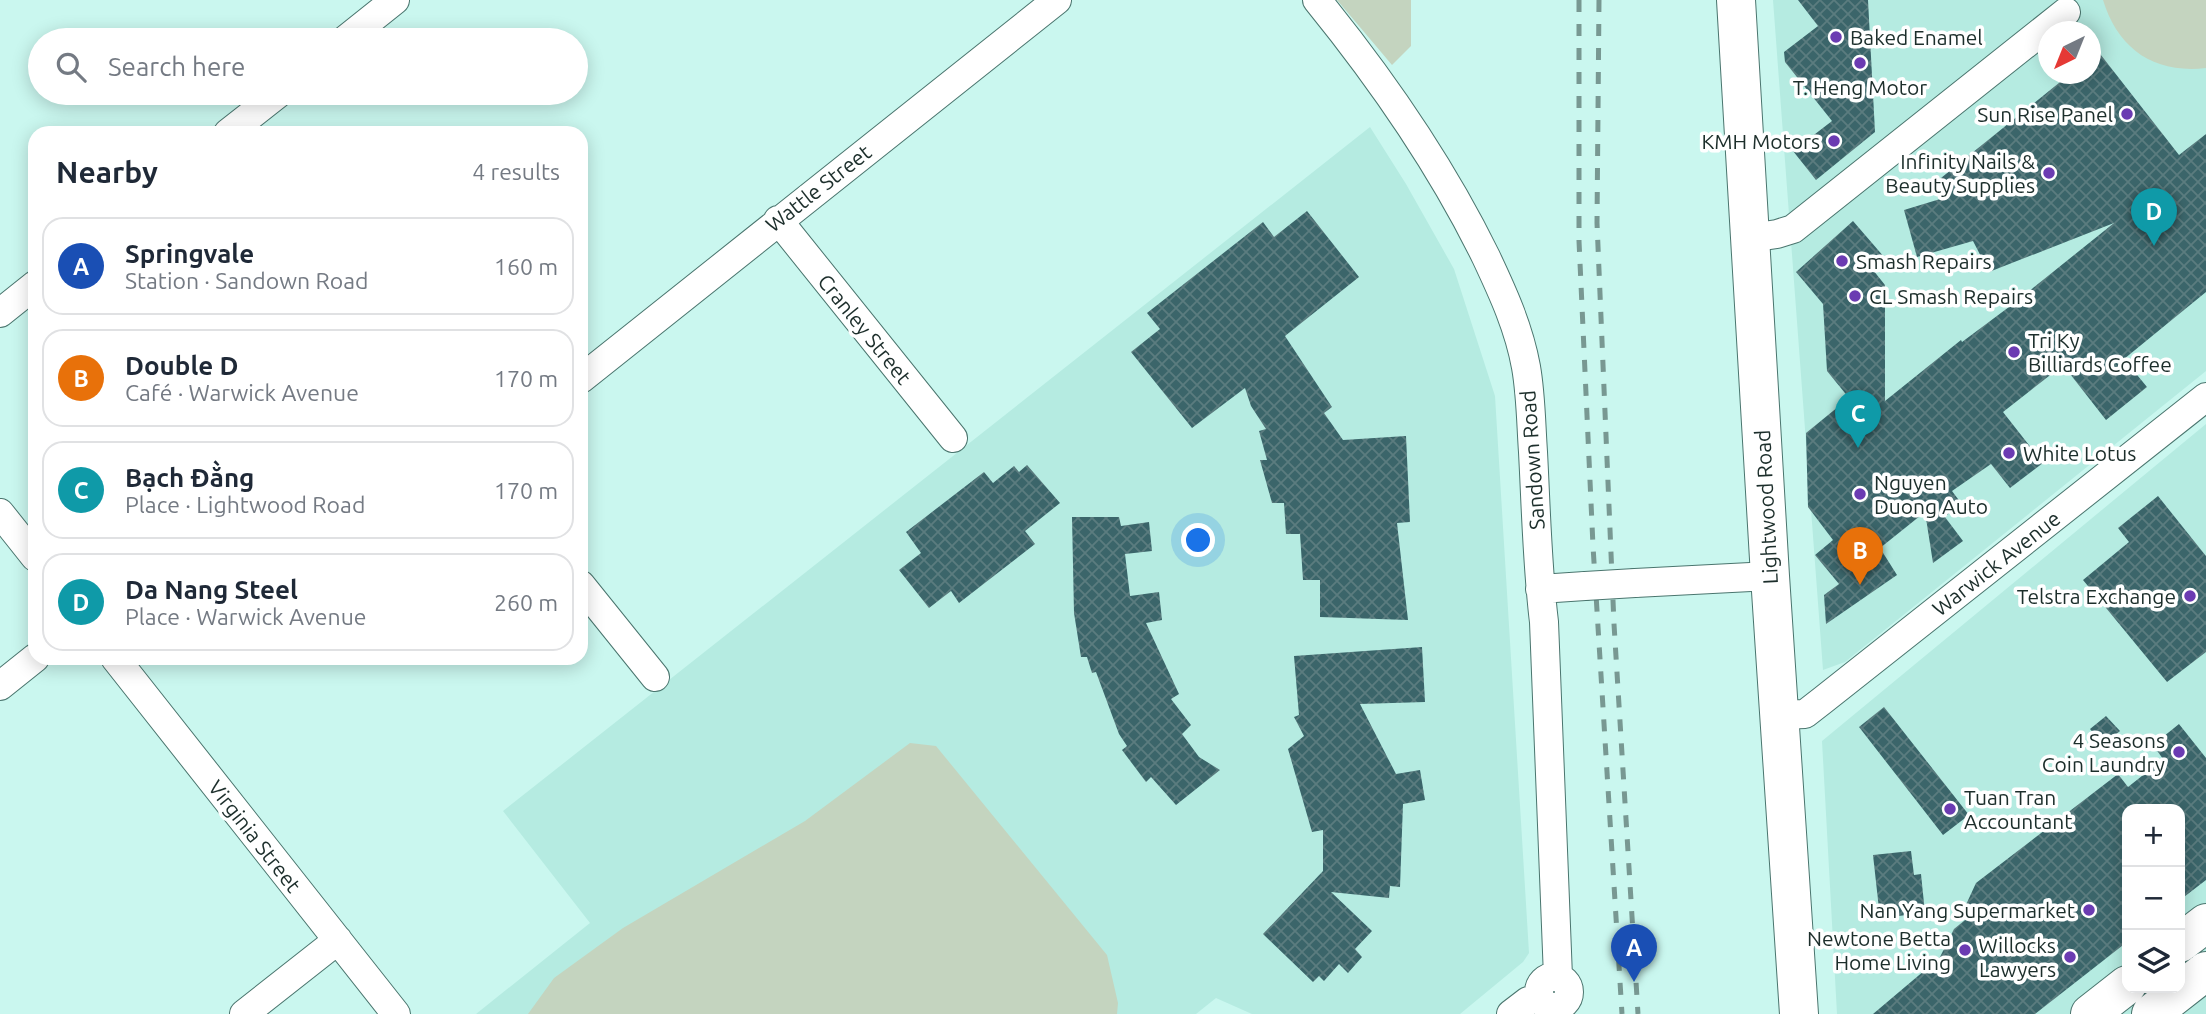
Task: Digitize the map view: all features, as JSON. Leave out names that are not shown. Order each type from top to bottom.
[{"type":"main road","name":"Lightwood Road","points":[[1735,0],[1799,1014]]},
{"type":"main road","points":[[2185,939],[2206,923]]},
{"type":"main road","points":[[2151,1014],[2206,971]]},
{"type":"main road","points":[[2090,1014],[2122,989]]},
{"type":"street","points":[[360,28],[395,0]]},
{"type":"street","name":"Wattle Street","points":[[588,373],[1057,0]]},
{"type":"street","name":"Sandown Road","points":[[1317,0],[1411,125],[1471,226],[1506,298],[1519,337],[1526,367],[1544,622],[1551,999]]},
{"type":"street","points":[[1750,238],[1793,229],[2066,12]]},
{"type":"street","points":[[237,126],[264,105]]},
{"type":"street","name":"Cranley Street","points":[[778,220],[953,438]]},
{"type":"street","points":[[0,313],[28,291]]},
{"type":"street","name":"Warwick Avenue","points":[[1780,715],[1805,714],[1823,701],[2206,397]]},
{"type":"street","points":[[0,513],[28,548]]},
{"type":"street","points":[[1540,589],[1770,576]]},
{"type":"street","points":[[588,594],[655,677]]},
{"type":"street","points":[[0,686],[28,664]]},
{"type":"street","name":"Virginia Street","points":[[121,665],[396,1014]]},
{"type":"street","points":[[244,1014],[338,940]]},
{"type":"street","points":[[1511,1014],[1528,1001],[1551,999]]},
{"type":"shaded area","points":[[1337,0],[1411,0],[1411,46],[1392,65]]},
{"type":"shaded area","points":[[1773,0],[2206,0],[2206,371],[1845,662],[1823,670]]},
{"type":"shaded area","points":[[2103,0],[2206,0],[2206,68],[2170,67],[2141,55],[2128,45],[2118,32]]},
{"type":"shaded area","points":[[1370,127],[1454,269],[1495,396],[1529,953],[1523,962],[1460,1014],[1252,1014],[1216,998],[1196,1014],[476,1014],[590,923],[503,811]]},
{"type":"shaded area","points":[[2206,424],[2206,1014],[1837,1014],[1822,741]]},
{"type":"shaded area","points":[[910,743],[936,746],[1107,955],[1118,1003],[1117,1014],[528,1014],[554,978],[623,928],[805,821]]},
{"type":"building","points":[[1798,0],[1868,0],[1875,132],[1816,180],[1793,151],[1832,121],[1785,62],[1784,52],[1818,26]]},
{"type":"building","points":[[2101,55],[2179,155],[2206,134],[2206,292],[2124,359],[2147,387],[2106,420],[2063,365],[2003,412],[2043,463],[2010,488],[1991,464],[1952,491],[1961,503],[1945,517],[1963,541],[1933,563],[1925,512],[1880,548],[1897,575],[1826,624],[1824,595],[1839,584],[1815,555],[1833,540],[1808,507],[1806,433],[1849,398],[1827,371],[1823,304],[1796,272],[1853,221],[1891,265],[1873,270],[1885,285],[1885,401],[2114,223],[1989,272],[1973,241],[1917,257],[1904,210],[1950,196],[1941,178],[2058,84],[2101,84]]},
{"type":"building","points":[[1307,211],[1359,277],[1285,336],[1332,407],[1324,413],[1343,440],[1406,436],[1410,522],[1397,523],[1408,620],[1320,617],[1320,580],[1303,580],[1300,534],[1286,534],[1284,503],[1272,503],[1260,460],[1267,460],[1259,431],[1266,429],[1251,406],[1245,388],[1192,428],[1131,352],[1160,329],[1147,313],[1263,222],[1274,237]]},
{"type":"building","points":[[1027,465],[1060,503],[1025,531],[1035,544],[959,603],[951,591],[929,608],[899,570],[921,553],[906,532],[984,472],[993,483],[1014,466],[1019,472]]},
{"type":"building","points":[[2158,496],[2206,556],[2206,652],[2167,682],[2083,580],[2129,542],[2118,528]]},
{"type":"building","points":[[1072,517],[1119,517],[1121,526],[1149,522],[1152,551],[1125,554],[1130,596],[1159,592],[1162,620],[1146,623],[1179,694],[1171,699],[1191,725],[1182,734],[1199,757],[1220,770],[1176,805],[1151,777],[1146,782],[1122,750],[1127,746],[1119,734],[1096,672],[1092,673],[1087,657],[1081,657],[1074,613]]},
{"type":"building","points":[[1422,647],[1425,702],[1360,704],[1396,774],[1420,770],[1425,800],[1403,804],[1400,887],[1390,886],[1389,898],[1331,892],[1372,931],[1355,949],[1362,957],[1348,973],[1339,964],[1324,981],[1319,976],[1313,982],[1263,934],[1323,871],[1323,830],[1312,832],[1288,749],[1304,736],[1294,717],[1299,715],[1294,656]]},
{"type":"building","points":[[1884,707],[1969,815],[1943,835],[1859,727]]},
{"type":"building","points":[[2106,716],[2120,731],[2104,745],[2090,729]]},
{"type":"building","points":[[2179,724],[2206,758],[2206,880],[2185,896],[2185,804],[2122,804],[2122,946],[2035,1014],[1873,1014],[1931,965],[1932,973],[1954,929],[1981,907],[1964,909],[1976,883],[2118,774],[2128,787],[2163,759],[2153,745]]},
{"type":"building","points":[[1911,851],[1914,875],[1921,874],[1925,913],[1880,918],[1873,855]]},
{"type":"railway","points":[[1579,0],[1579,241],[1593,546],[1622,1014]]},
{"type":"railway","points":[[1599,0],[1597,223],[1614,624],[1638,1014]]},
{"type":"place","name":"Baked Enamel","points":[[1836,37]]},
{"type":"place","name":"T. Heng Motor","points":[[1860,63]]},
{"type":"place","name":"Sun Rise Panel","points":[[2127,114]]},
{"type":"place","name":"KMH Motors","points":[[1834,141]]},
{"type":"place","name":"Infinity Nails & Beauty Supplies","points":[[2049,173]]},
{"type":"place","name":"Da Nang Steel","points":[[2154,246]]},
{"type":"place","name":"Smash Repairs","points":[[1842,261]]},
{"type":"place","name":"CL Smash Repairs","points":[[1855,296]]},
{"type":"place","name":"Tri Ky Billiards Coffee","points":[[2014,352]]},
{"type":"place","name":"Bạch Đằng","points":[[1858,448]]},
{"type":"place","name":"White Lotus","points":[[2009,453]]},
{"type":"place","name":"Nguyen Duong Auto","points":[[1860,494]]},
{"type":"place","name":"Double D","points":[[1860,585]]},
{"type":"place","name":"Telstra Exchange","points":[[2190,596]]},
{"type":"place","name":"4 Seasons Coin Laundry","points":[[2179,752]]},
{"type":"place","name":"Tuan Tran Accountant","points":[[1950,809]]},
{"type":"place","name":"Nan Yang Supermarket","points":[[2089,910]]},
{"type":"place","name":"Newtone Betta Home Living","points":[[1965,950]]},
{"type":"place","name":"Willocks Lawyers","points":[[2070,957]]},
{"type":"place","name":"Springvale","points":[[1634,982]]}]
